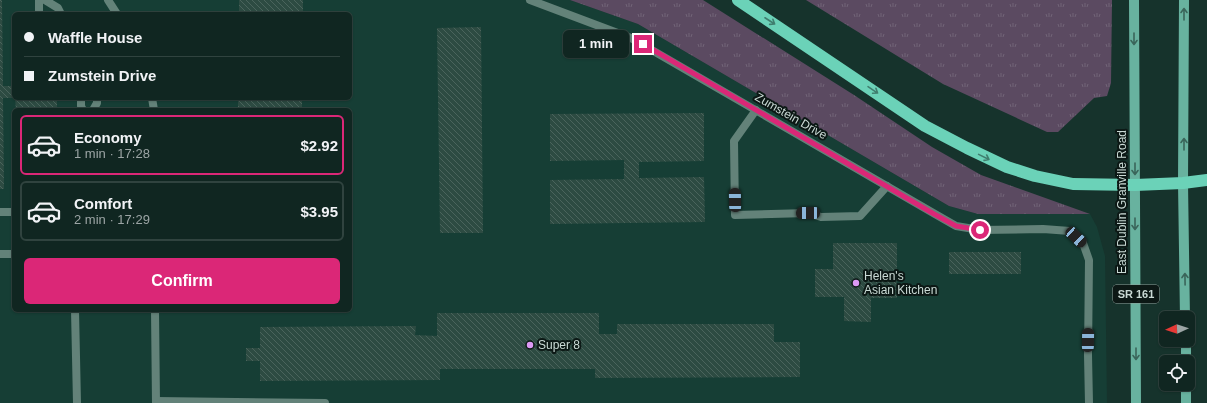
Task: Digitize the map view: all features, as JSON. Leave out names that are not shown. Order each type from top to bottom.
[{"type":"highway","points":[[738,0],[925,126],[1007,167],[1035,176],[1073,184],[1135,185],[1184,183],[1207,180]]},
{"type":"main road","name":"East Dublin Granville Road","points":[[1134,0],[1136,403]]},
{"type":"main road","points":[[1184,0],[1185,311]]},
{"type":"main road","points":[[1186,391],[1186,403]]},
{"type":"street","points":[[39,0],[39,12]]},
{"type":"street","points":[[45,0],[58,8],[60,12]]},
{"type":"street","points":[[108,0],[116,12]]},
{"type":"street","name":"Zumstein Drive","points":[[530,0],[631,38],[956,226],[980,230],[1043,229],[1070,231],[1083,243],[1089,260],[1089,403]]},
{"type":"street","points":[[756,110],[734,141],[735,215],[808,213],[821,217],[860,216],[887,186]]},
{"type":"street","points":[[0,212],[12,212]]},
{"type":"street","points":[[0,254],[12,254]]},
{"type":"street","points":[[75,312],[77,403]]},
{"type":"street","points":[[155,312],[156,402],[325,403]]},
{"type":"shaded area","points":[[0,0],[570,0],[638,24],[949,206],[978,214],[1090,214],[1097,227],[1105,256],[1107,403],[0,403]]},
{"type":"green space","points":[[570,0],[703,0],[854,95],[932,147],[981,175],[1090,214],[978,214],[949,206],[638,24]]},
{"type":"green space","points":[[806,0],[1112,0],[1111,83],[1107,96],[1094,98],[1058,132],[1047,132],[943,84]]},
{"type":"building","points":[[0,0],[2,0],[3,86],[12,86],[12,98],[3,98],[4,189],[0,189]]},
{"type":"building","points":[[239,0],[303,0],[303,12],[239,12]]},
{"type":"building","points":[[481,27],[483,233],[440,233],[437,28]]},
{"type":"building","points":[[15,100],[57,100],[57,108],[16,108]]},
{"type":"building","points":[[238,100],[302,100],[302,108],[238,108]]},
{"type":"building","points":[[704,113],[704,161],[639,162],[639,178],[704,177],[705,222],[550,224],[550,180],[624,179],[624,160],[550,161],[550,114]]},
{"type":"building","name":"Helen's Asian Kitchen","points":[[833,243],[897,243],[897,298],[871,298],[871,322],[844,321],[844,297],[815,297],[815,269],[833,269]]},
{"type":"building","points":[[949,252],[1021,252],[1021,274],[949,274]]},
{"type":"building","name":"Super 8","points":[[437,313],[599,313],[599,334],[617,334],[617,324],[774,324],[774,342],[800,342],[800,377],[595,378],[595,369],[440,369],[440,380],[260,381],[260,361],[246,361],[246,348],[260,348],[260,327],[416,326],[415,335],[437,336]]},
{"type":"place","name":"Helen's Asian Kitchen","points":[[856,283]]},
{"type":"place","name":"Super 8","points":[[530,345]]},
{"type":"route","points":[[643,44],[934,214],[956,226],[980,230]]}]
